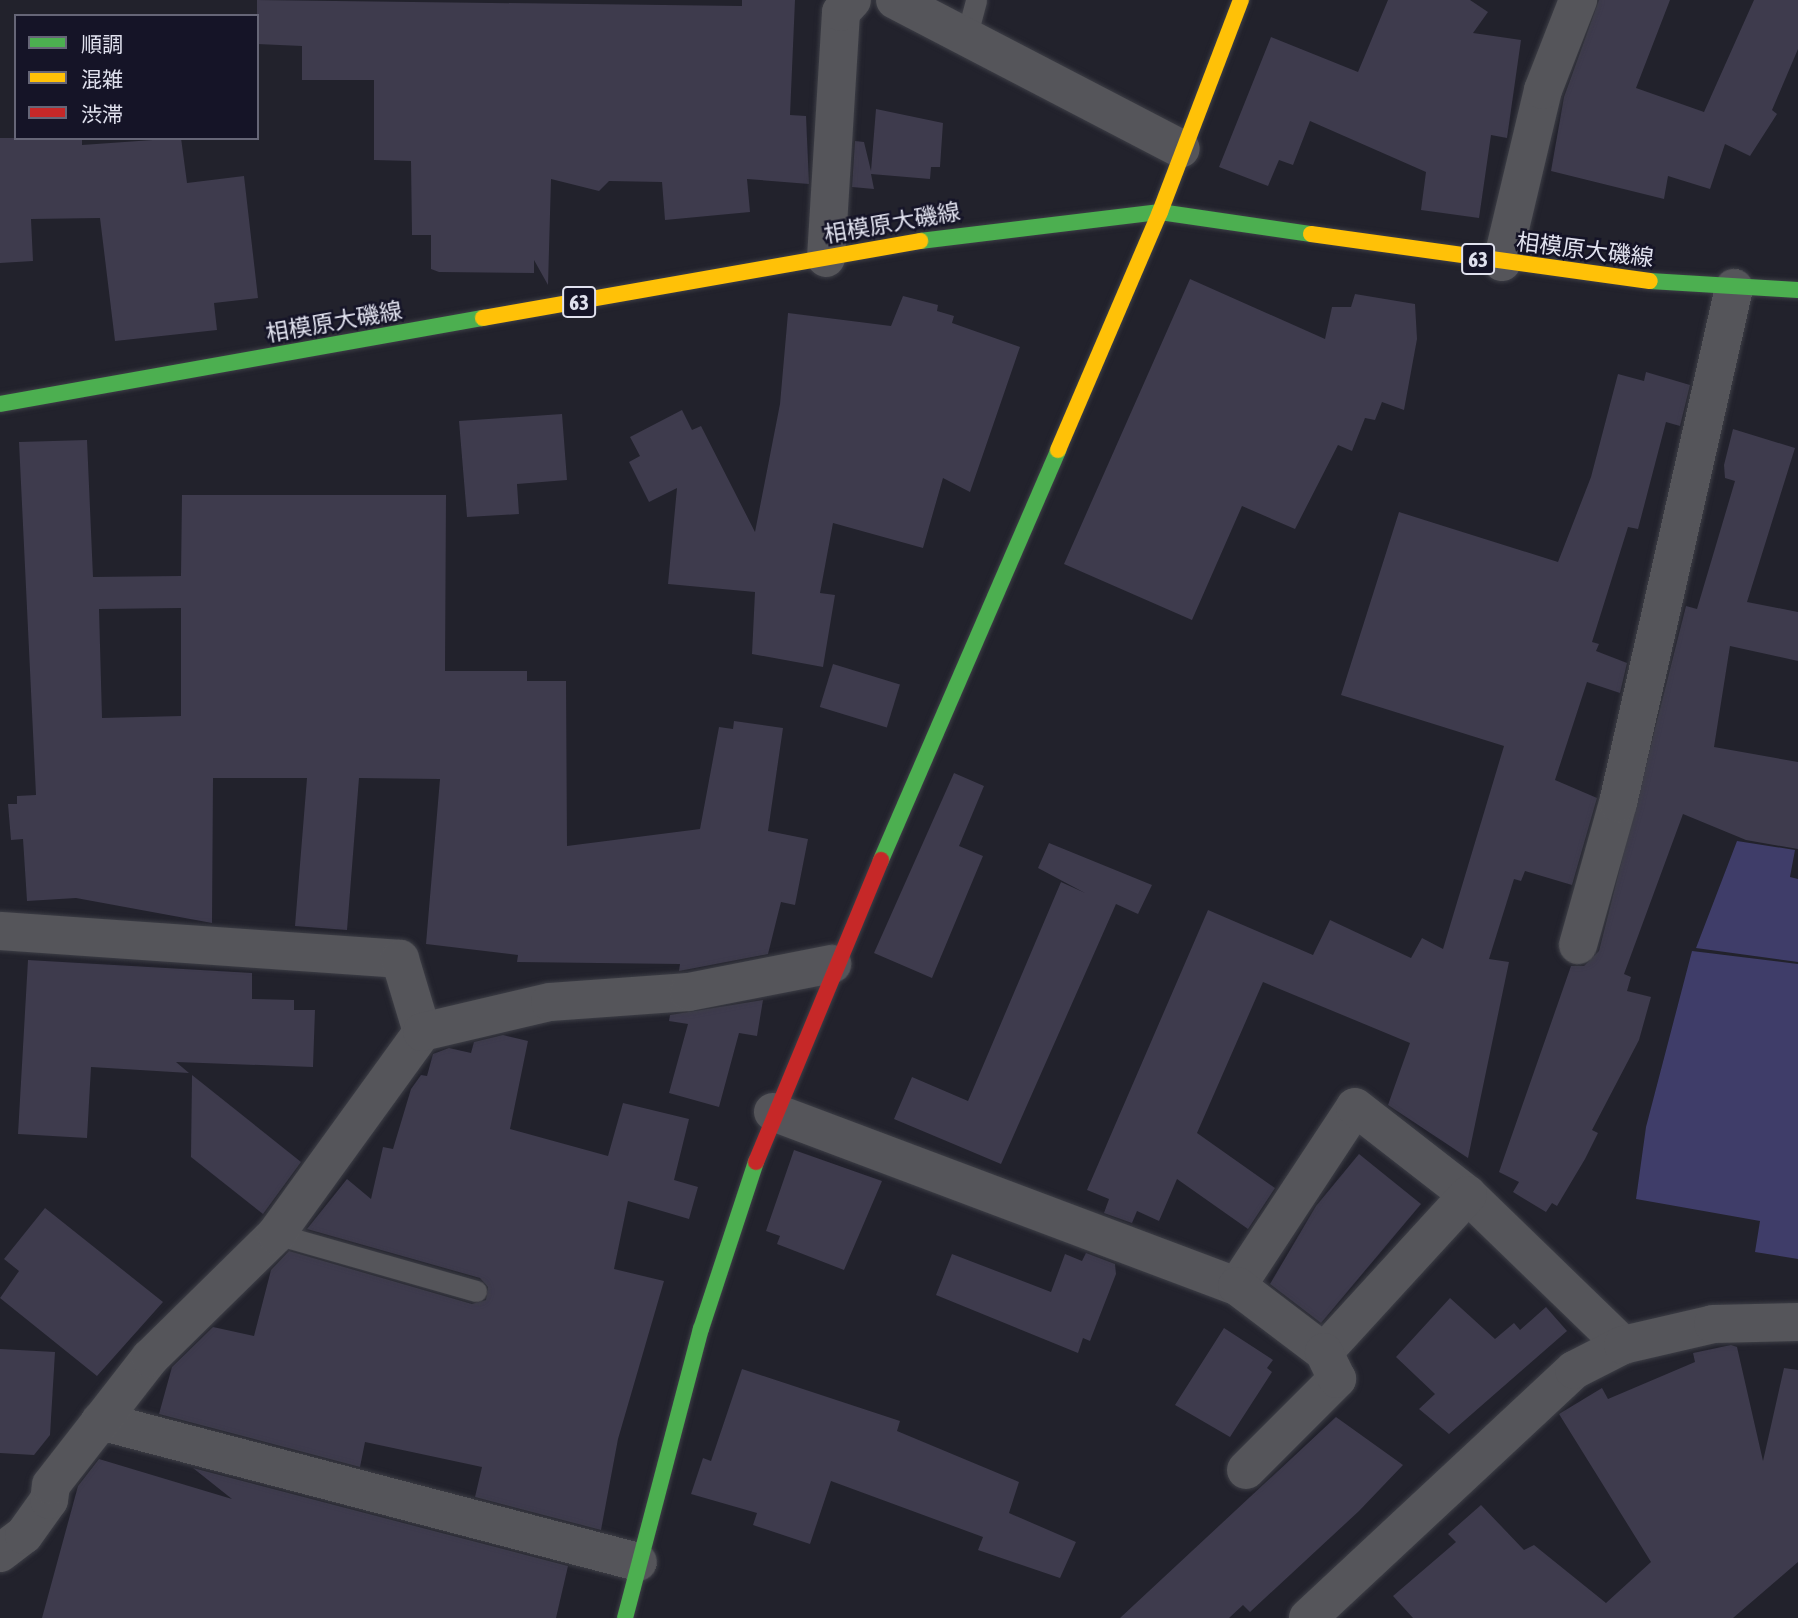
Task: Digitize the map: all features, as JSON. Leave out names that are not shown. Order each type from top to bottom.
[{"type":"main road","points":[[625,1618],[701,1329],[773,1112],[832,964],[1160,212],[1181,149],[1241,0]]},
{"type":"main road","name":"相模原大磯線","points":[[0,404],[1041,222],[1160,212],[1502,262],[1734,288],[1798,290]]},
{"type":"street","points":[[826,258],[841,12],[852,0]]},
{"type":"street","points":[[895,0],[1181,149]]},
{"type":"street","points":[[1502,262],[1543,90],[1578,0]]},
{"type":"street","points":[[1577,945],[1618,803],[1734,288]]},
{"type":"street","points":[[0,931],[400,959],[422,1032]]},
{"type":"street","points":[[0,1553],[24,1535],[49,1500],[51,1485],[150,1358],[276,1234],[422,1032],[550,1002],[689,992],[832,964]]},
{"type":"street","points":[[1237,1286],[1354,1107],[1468,1195],[1623,1345]]},
{"type":"street","points":[[773,1112],[1237,1286],[1324,1352],[1337,1379],[1246,1470]]},
{"type":"street","points":[[1324,1352],[1468,1195]]},
{"type":"street","points":[[1308,1618],[1564,1379],[1623,1345],[1713,1324],[1798,1322]]},
{"type":"street","points":[[100,1421],[638,1562]]},
{"type":"lane","points":[[966,38],[976,0]]},
{"type":"lane","points":[[276,1234],[476,1291]]},
{"type":"shaded area","points":[[1737,841],[1795,850],[1790,877],[1798,879],[1798,962],[1696,948]]},
{"type":"shaded area","points":[[1692,951],[1798,964],[1798,1259],[1755,1252],[1760,1221],[1636,1199],[1646,1127]]},
{"type":"building","points":[[257,0],[742,6],[742,0],[795,0],[790,115],[806,116],[809,184],[747,179],[750,212],[665,220],[662,182],[609,181],[599,191],[551,179],[548,285],[534,260],[534,273],[439,272],[431,269],[431,235],[412,235],[411,161],[374,160],[374,80],[302,80],[302,46],[259,44]]},
{"type":"building","points":[[1388,0],[1470,0],[1488,12],[1473,33],[1521,40],[1507,138],[1491,135],[1479,218],[1421,210],[1426,172],[1310,121],[1293,165],[1279,160],[1268,186],[1219,167],[1271,37],[1358,72]]},
{"type":"building","points":[[1599,0],[1670,0],[1636,88],[1704,112],[1754,0],[1798,0],[1798,49],[1772,110],[1777,114],[1750,156],[1725,144],[1710,189],[1668,176],[1664,199],[1551,171],[1564,97]]},
{"type":"building","points":[[876,109],[943,123],[940,167],[931,167],[930,179],[871,174],[874,189],[852,187],[855,141],[864,142],[871,171]]},
{"type":"building","points":[[0,138],[82,140],[82,145],[181,140],[187,183],[244,176],[258,298],[214,303],[217,330],[115,341],[100,218],[31,219],[33,261],[0,263]]},
{"type":"building","points":[[1190,279],[1325,339],[1332,307],[1351,307],[1355,294],[1415,304],[1417,339],[1404,410],[1382,402],[1375,420],[1365,418],[1352,451],[1338,445],[1295,529],[1242,506],[1192,620],[1064,564]]},
{"type":"building","points":[[903,296],[938,305],[937,311],[954,316],[952,323],[1020,347],[970,492],[943,478],[923,548],[833,523],[820,593],[835,595],[823,667],[752,654],[755,592],[668,584],[677,488],[649,502],[629,462],[640,456],[630,437],[682,410],[692,430],[701,426],[755,532],[780,404],[788,313],[891,326]]},
{"type":"building","points":[[1646,372],[1690,385],[1680,426],[1666,422],[1638,529],[1628,527],[1592,642],[1599,644],[1596,651],[1627,663],[1620,693],[1587,682],[1555,780],[1597,798],[1572,885],[1525,871],[1521,881],[1514,879],[1489,959],[1509,962],[1468,1158],[1388,1105],[1410,1043],[1263,982],[1197,1133],[1275,1188],[1248,1229],[1177,1179],[1159,1221],[1137,1211],[1132,1223],[1104,1213],[1109,1199],[1087,1190],[1208,910],[1313,955],[1330,920],[1411,958],[1422,938],[1443,949],[1504,746],[1341,695],[1399,512],[1558,562],[1591,477],[1618,374],[1644,381]]},
{"type":"building","points":[[562,414],[567,480],[517,484],[519,514],[467,517],[459,421]]},
{"type":"building","points":[[1733,429],[1795,448],[1747,602],[1798,612],[1798,661],[1730,646],[1714,747],[1798,762],[1798,849],[1746,840],[1683,814],[1624,974],[1631,977],[1627,991],[1651,997],[1639,1040],[1592,1130],[1598,1133],[1585,1159],[1557,1206],[1552,1203],[1546,1212],[1513,1192],[1519,1182],[1499,1172],[1571,966],[1584,966],[1599,951],[1686,606],[1697,609],[1735,481],[1725,478],[1724,465]]},
{"type":"building","points":[[87,440],[93,577],[181,576],[182,495],[446,495],[445,671],[527,671],[527,681],[566,681],[567,846],[700,829],[719,727],[733,729],[734,721],[783,728],[768,831],[808,839],[795,905],[781,902],[768,954],[679,971],[680,964],[517,962],[518,955],[426,944],[440,779],[359,778],[347,930],[295,926],[307,778],[213,778],[212,923],[76,898],[27,901],[23,839],[11,840],[8,804],[17,804],[17,796],[36,795],[19,442]],"holes":[[[181,608],[181,716],[102,718],[99,609]]]},
{"type":"building","points":[[833,664],[900,684],[887,727],[820,707]]},
{"type":"building","points":[[954,773],[984,786],[959,846],[983,856],[932,978],[874,953]]},
{"type":"building","points":[[1049,843],[1152,885],[1138,914],[1116,904],[1001,1164],[894,1119],[912,1077],[968,1101],[1061,882],[1085,893],[1038,868]]},
{"type":"building","points":[[28,960],[252,973],[252,999],[294,1000],[294,1010],[315,1010],[313,1067],[176,1062],[189,1073],[91,1067],[87,1138],[18,1134]]},
{"type":"building","points":[[763,1000],[757,1036],[739,1033],[719,1107],[669,1093],[688,1024],[669,1021],[670,1015]]},
{"type":"building","points":[[503,1035],[528,1041],[510,1129],[608,1156],[623,1103],[689,1119],[674,1180],[698,1187],[689,1219],[628,1201],[614,1269],[664,1281],[618,1439],[601,1530],[475,1497],[482,1467],[365,1442],[360,1467],[159,1414],[172,1367],[213,1327],[254,1336],[271,1270],[289,1251],[472,1304],[486,1300],[488,1287],[480,1278],[307,1229],[347,1179],[371,1199],[383,1147],[393,1149],[411,1089],[421,1075],[427,1076],[433,1054],[449,1048],[471,1053],[474,1042]]},
{"type":"building","points":[[192,1075],[301,1162],[263,1214],[191,1157]]},
{"type":"building","points":[[794,1150],[882,1181],[844,1270],[777,1244],[780,1236],[766,1231]]},
{"type":"building","points":[[1359,1154],[1421,1204],[1321,1323],[1270,1284],[1316,1206]]},
{"type":"building","points":[[45,1208],[163,1302],[97,1376],[0,1298],[19,1271],[4,1259]]},
{"type":"building","points":[[1086,1253],[1115,1264],[1116,1274],[1090,1341],[1083,1338],[1078,1353],[936,1295],[952,1254],[1051,1292],[1065,1254],[1082,1261]]},
{"type":"building","points":[[1450,1298],[1495,1339],[1514,1323],[1520,1330],[1546,1307],[1567,1331],[1449,1434],[1419,1409],[1435,1394],[1396,1357]]},
{"type":"building","points":[[1224,1328],[1273,1360],[1267,1368],[1272,1372],[1230,1437],[1175,1405]]},
{"type":"building","points":[[1731,1345],[1737,1347],[1763,1461],[1784,1368],[1798,1370],[1798,1562],[1733,1618],[1413,1618],[1393,1596],[1456,1542],[1448,1534],[1481,1505],[1524,1550],[1534,1545],[1606,1603],[1651,1562],[1559,1414],[1602,1388],[1608,1399],[1695,1362],[1693,1353]]},
{"type":"building","points":[[0,1349],[55,1352],[50,1435],[34,1455],[0,1453]]},
{"type":"building","points":[[742,1369],[900,1421],[897,1431],[1019,1482],[1009,1513],[1076,1542],[1060,1578],[978,1550],[983,1537],[831,1481],[810,1544],[753,1525],[757,1513],[691,1494],[703,1458],[711,1461]]},
{"type":"building","points":[[1336,1417],[1403,1465],[1359,1511],[1250,1612],[1243,1605],[1229,1618],[1120,1618]]},
{"type":"building","points":[[99,1459],[232,1499],[193,1468],[568,1566],[556,1618],[42,1618],[78,1486]]},
{"type":"traffic: fast","points":[[920,241],[1160,212],[1311,234]]},
{"type":"traffic: fast","points":[[1650,281],[1798,290]]},
{"type":"traffic: fast","points":[[0,404],[483,318]]},
{"type":"traffic: fast","points":[[881,860],[1058,450]]},
{"type":"traffic: fast","points":[[625,1618],[701,1329],[756,1162]]},
{"type":"traffic: slow","points":[[1058,450],[1160,212],[1241,0]]},
{"type":"traffic: slow","points":[[1311,234],[1650,281]]},
{"type":"traffic: slow","points":[[483,318],[920,241]]},
{"type":"traffic: jam","points":[[756,1162],[881,860]]}]
